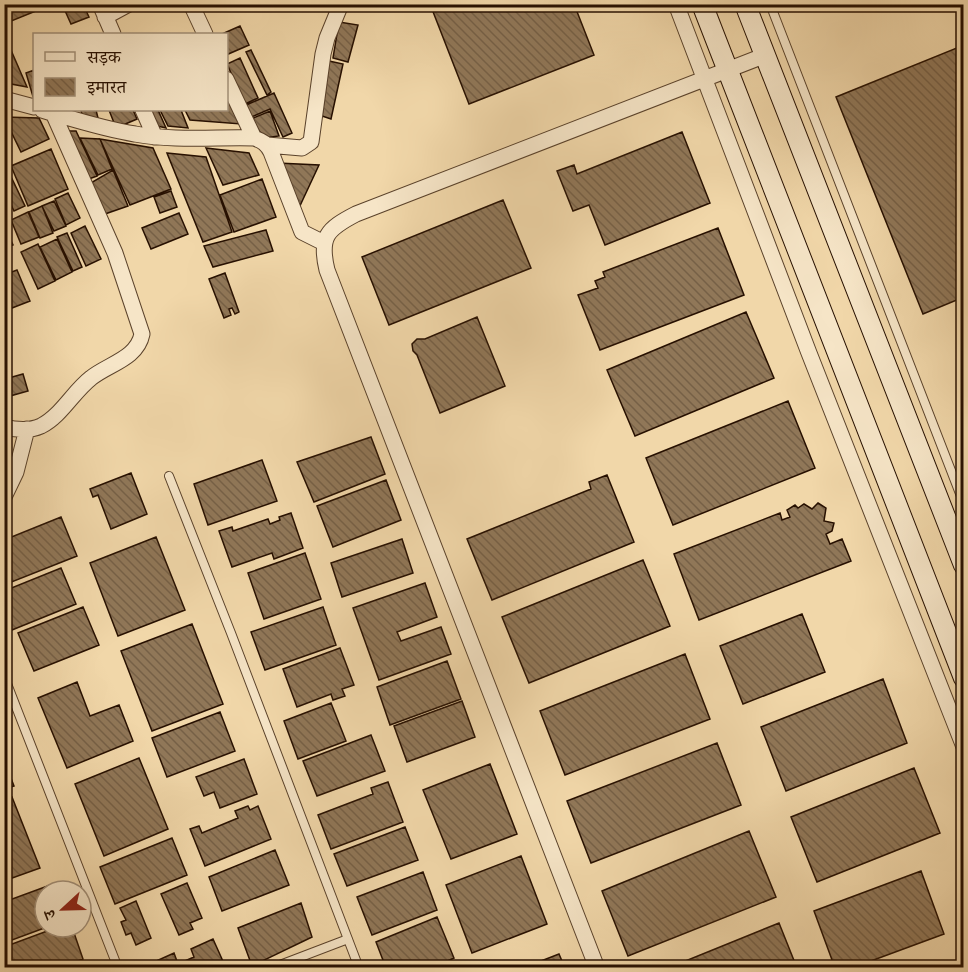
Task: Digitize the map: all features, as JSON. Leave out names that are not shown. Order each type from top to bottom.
[{"type":"main road","points":[[702,4],[963,678]]},
{"type":"main road","points":[[745,4],[963,565]]},
{"type":"street","points":[[113,33],[103,11],[129,4]]},
{"type":"street","points":[[191,4],[205,33]]},
{"type":"street","points":[[47,111],[82,123],[155,137],[261,142],[302,148],[311,142],[323,54],[341,4]]},
{"type":"street","points":[[676,4],[963,747]]},
{"type":"street","points":[[597,968],[327,270],[324,243],[327,235],[339,223],[356,214],[766,55]]},
{"type":"street","points":[[228,83],[261,142],[302,232],[324,243]]},
{"type":"street","points":[[4,99],[33,107]]},
{"type":"street","points":[[4,427],[27,429],[50,421],[92,377],[133,351],[140,343],[142,334],[115,254],[47,111]]},
{"type":"street","points":[[143,111],[155,137]]},
{"type":"street","points":[[4,497],[16,472],[27,429]]},
{"type":"lane","points":[[770,4],[963,504]]},
{"type":"lane","points":[[169,477],[223,611],[359,968]]},
{"type":"lane","points":[[4,676],[118,968]]},
{"type":"lane","points":[[272,968],[348,939]]},
{"type":"building","points":[[4,4],[47,4],[48,6],[4,24]]},
{"type":"building","points":[[62,4],[83,4],[89,17],[71,24]]},
{"type":"building","points":[[430,4],[574,4],[594,55],[469,104]]},
{"type":"building","points":[[339,22],[358,25],[348,62],[333,58]]},
{"type":"building","points":[[240,26],[249,45],[228,54],[228,33],[224,33]]},
{"type":"building","points":[[4,34],[27,87],[6,83]]},
{"type":"building","points":[[964,45],[964,297],[923,314],[836,97]]},
{"type":"building","points":[[251,50],[271,92],[267,95],[246,52]]},
{"type":"building","points":[[240,58],[258,98],[245,104],[228,64]]},
{"type":"building","points":[[329,61],[343,64],[331,119],[322,116]]},
{"type":"building","points":[[33,70],[33,97],[26,73]]},
{"type":"building","points":[[274,93],[292,133],[283,137],[270,109],[249,118],[244,106]]},
{"type":"building","points":[[228,95],[241,124],[190,120],[186,111],[228,111]]},
{"type":"building","points":[[81,111],[96,111],[99,122],[83,121]]},
{"type":"building","points":[[109,111],[133,111],[137,119],[116,128]]},
{"type":"building","points":[[147,111],[158,111],[166,128],[153,125]]},
{"type":"building","points":[[160,111],[181,111],[188,128],[168,126]]},
{"type":"building","points":[[270,111],[279,136],[264,138],[251,119]]},
{"type":"building","points":[[4,117],[39,118],[49,139],[21,152]]},
{"type":"building","points":[[65,131],[76,131],[97,176],[86,180]]},
{"type":"building","points":[[682,132],[710,203],[605,245],[589,205],[573,211],[557,171],[574,165],[577,174]]},
{"type":"building","points":[[80,138],[100,139],[112,169],[98,175]]},
{"type":"building","points":[[100,139],[153,148],[171,189],[130,205]]},
{"type":"building","points":[[206,148],[249,153],[259,175],[223,185]]},
{"type":"building","points":[[51,149],[68,189],[28,206],[11,166]]},
{"type":"building","points":[[167,153],[206,157],[232,232],[203,242]]},
{"type":"building","points":[[4,162],[25,206],[14,211],[4,190]]},
{"type":"building","points":[[277,163],[319,165],[298,210]]},
{"type":"building","points":[[113,170],[128,206],[102,215],[89,184]]},
{"type":"building","points":[[262,179],[276,217],[234,232],[220,195]]},
{"type":"building","points":[[171,191],[177,207],[160,213],[154,197]]},
{"type":"building","points":[[68,193],[80,218],[66,225],[55,199]]},
{"type":"building","points":[[503,200],[531,268],[389,325],[362,257]]},
{"type":"building","points":[[54,201],[66,226],[54,231],[42,206]]},
{"type":"building","points":[[42,206],[53,233],[40,238],[29,212]]},
{"type":"building","points":[[28,212],[39,237],[21,244],[11,220]]},
{"type":"building","points":[[179,213],[188,234],[151,249],[142,228]]},
{"type":"building","points":[[4,226],[13,245],[4,249]]},
{"type":"building","points":[[85,226],[101,259],[86,266],[71,233]]},
{"type":"building","points":[[718,228],[744,295],[600,350],[578,295],[598,288],[595,281],[605,277],[603,272]]},
{"type":"building","points":[[266,230],[273,251],[213,267],[204,246]]},
{"type":"building","points":[[67,233],[82,267],[73,271],[57,237]]},
{"type":"building","points":[[57,239],[72,272],[56,280],[40,247]]},
{"type":"building","points":[[38,244],[55,281],[38,289],[21,252]]},
{"type":"building","points":[[17,270],[30,301],[12,308],[9,302],[4,304],[4,275]]},
{"type":"building","points":[[225,273],[239,312],[235,314],[232,308],[229,309],[231,315],[224,318],[209,279]]},
{"type":"building","points":[[746,312],[774,378],[635,436],[607,370]]},
{"type":"building","points":[[477,317],[505,386],[440,413],[412,344],[417,339],[425,339]]},
{"type":"building","points":[[23,374],[28,391],[10,396],[5,379]]},
{"type":"building","points":[[788,401],[815,468],[673,525],[646,458]]},
{"type":"building","points":[[371,437],[385,474],[314,502],[297,462]]},
{"type":"building","points":[[262,460],[277,501],[208,525],[194,484]]},
{"type":"building","points":[[131,473],[147,514],[111,529],[98,495],[93,497],[90,489]]},
{"type":"building","points":[[607,475],[634,542],[492,600],[467,539],[591,489],[589,482]]},
{"type":"building","points":[[386,480],[401,520],[333,547],[317,506]]},
{"type":"building","points":[[818,503],[826,508],[824,521],[834,523],[832,531],[826,534],[830,544],[842,539],[851,561],[699,620],[674,554],[780,513],[782,520],[790,517],[787,510],[795,505],[798,508],[804,504],[812,509]]},
{"type":"building","points":[[291,513],[303,548],[274,559],[272,553],[232,567],[219,531],[232,527],[233,531],[268,519],[270,524],[280,520],[279,517]]},
{"type":"building","points":[[61,517],[77,556],[4,585],[4,540]]},
{"type":"building","points":[[156,537],[185,610],[118,636],[90,563]]},
{"type":"building","points":[[402,539],[413,573],[342,597],[331,563]]},
{"type":"building","points":[[305,553],[321,599],[264,619],[248,573]]},
{"type":"building","points":[[643,560],[670,626],[529,683],[502,617]]},
{"type":"building","points":[[61,568],[76,604],[12,630],[4,611],[4,591]]},
{"type":"building","points":[[425,583],[437,617],[397,632],[401,641],[441,627],[451,654],[379,680],[353,608]]},
{"type":"building","points":[[83,607],[99,645],[34,671],[18,633]]},
{"type":"building","points":[[323,607],[336,645],[265,670],[251,632]]},
{"type":"building","points":[[802,614],[825,672],[743,704],[720,646]]},
{"type":"building","points":[[192,624],[223,704],[152,731],[121,651]]},
{"type":"building","points":[[340,648],[354,685],[342,689],[345,696],[333,700],[331,694],[297,707],[283,669]]},
{"type":"building","points":[[685,654],[710,719],[565,775],[540,711]]},
{"type":"building","points":[[447,661],[461,699],[390,725],[377,687]]},
{"type":"building","points":[[883,679],[907,743],[786,791],[761,727]]},
{"type":"building","points":[[77,682],[90,716],[119,705],[133,741],[67,768],[38,698]]},
{"type":"building","points":[[462,701],[475,737],[407,762],[394,726]]},
{"type":"building","points":[[331,703],[346,741],[298,759],[284,721]]},
{"type":"building","points":[[220,712],[235,751],[167,777],[152,738]]},
{"type":"building","points":[[371,735],[385,771],[317,796],[303,761]]},
{"type":"building","points":[[717,743],[741,805],[591,863],[567,801]]},
{"type":"building","points":[[139,758],[168,829],[104,856],[75,784]]},
{"type":"building","points":[[244,759],[257,794],[220,808],[214,792],[204,796],[196,777]]},
{"type":"building","points":[[4,760],[14,786],[4,789]]},
{"type":"building","points":[[490,764],[517,834],[451,859],[423,790]]},
{"type":"building","points":[[914,768],[940,833],[817,882],[791,817]]},
{"type":"building","points":[[388,782],[403,822],[331,849],[318,815],[373,794],[371,788]]},
{"type":"building","points":[[12,797],[40,868],[4,881],[4,800]]},
{"type":"building","points":[[248,806],[250,810],[258,806],[271,839],[205,866],[190,829],[199,826],[202,833],[238,818],[235,811]]},
{"type":"building","points":[[405,827],[418,860],[347,886],[334,854]]},
{"type":"building","points":[[749,831],[776,897],[628,956],[602,891]]},
{"type":"building","points":[[172,838],[187,875],[115,904],[100,867]]},
{"type":"building","points":[[275,850],[289,885],[222,911],[209,877]]},
{"type":"building","points":[[521,856],[547,924],[472,953],[446,885]]},
{"type":"building","points":[[921,871],[944,934],[852,968],[835,968],[814,911]]},
{"type":"building","points":[[423,872],[437,910],[372,935],[357,897]]},
{"type":"building","points":[[187,883],[202,918],[190,923],[193,929],[179,935],[161,894]]},
{"type":"building","points":[[33,891],[33,932],[4,943],[4,902]]},
{"type":"building","points":[[136,901],[151,938],[136,945],[131,933],[126,935],[121,922],[126,920],[120,908]]},
{"type":"building","points":[[301,903],[312,937],[252,966],[238,928]]},
{"type":"building","points":[[437,917],[454,958],[432,968],[386,968],[376,942]]},
{"type":"building","points":[[779,923],[797,968],[673,968],[673,966]]},
{"type":"building","points":[[33,936],[33,939],[76,939],[83,959],[59,968],[4,968],[4,947]]},
{"type":"building","points":[[213,939],[226,968],[143,967],[174,953],[178,964],[194,957],[191,949]]},
{"type":"building","points":[[559,954],[565,968],[523,968]]}]
